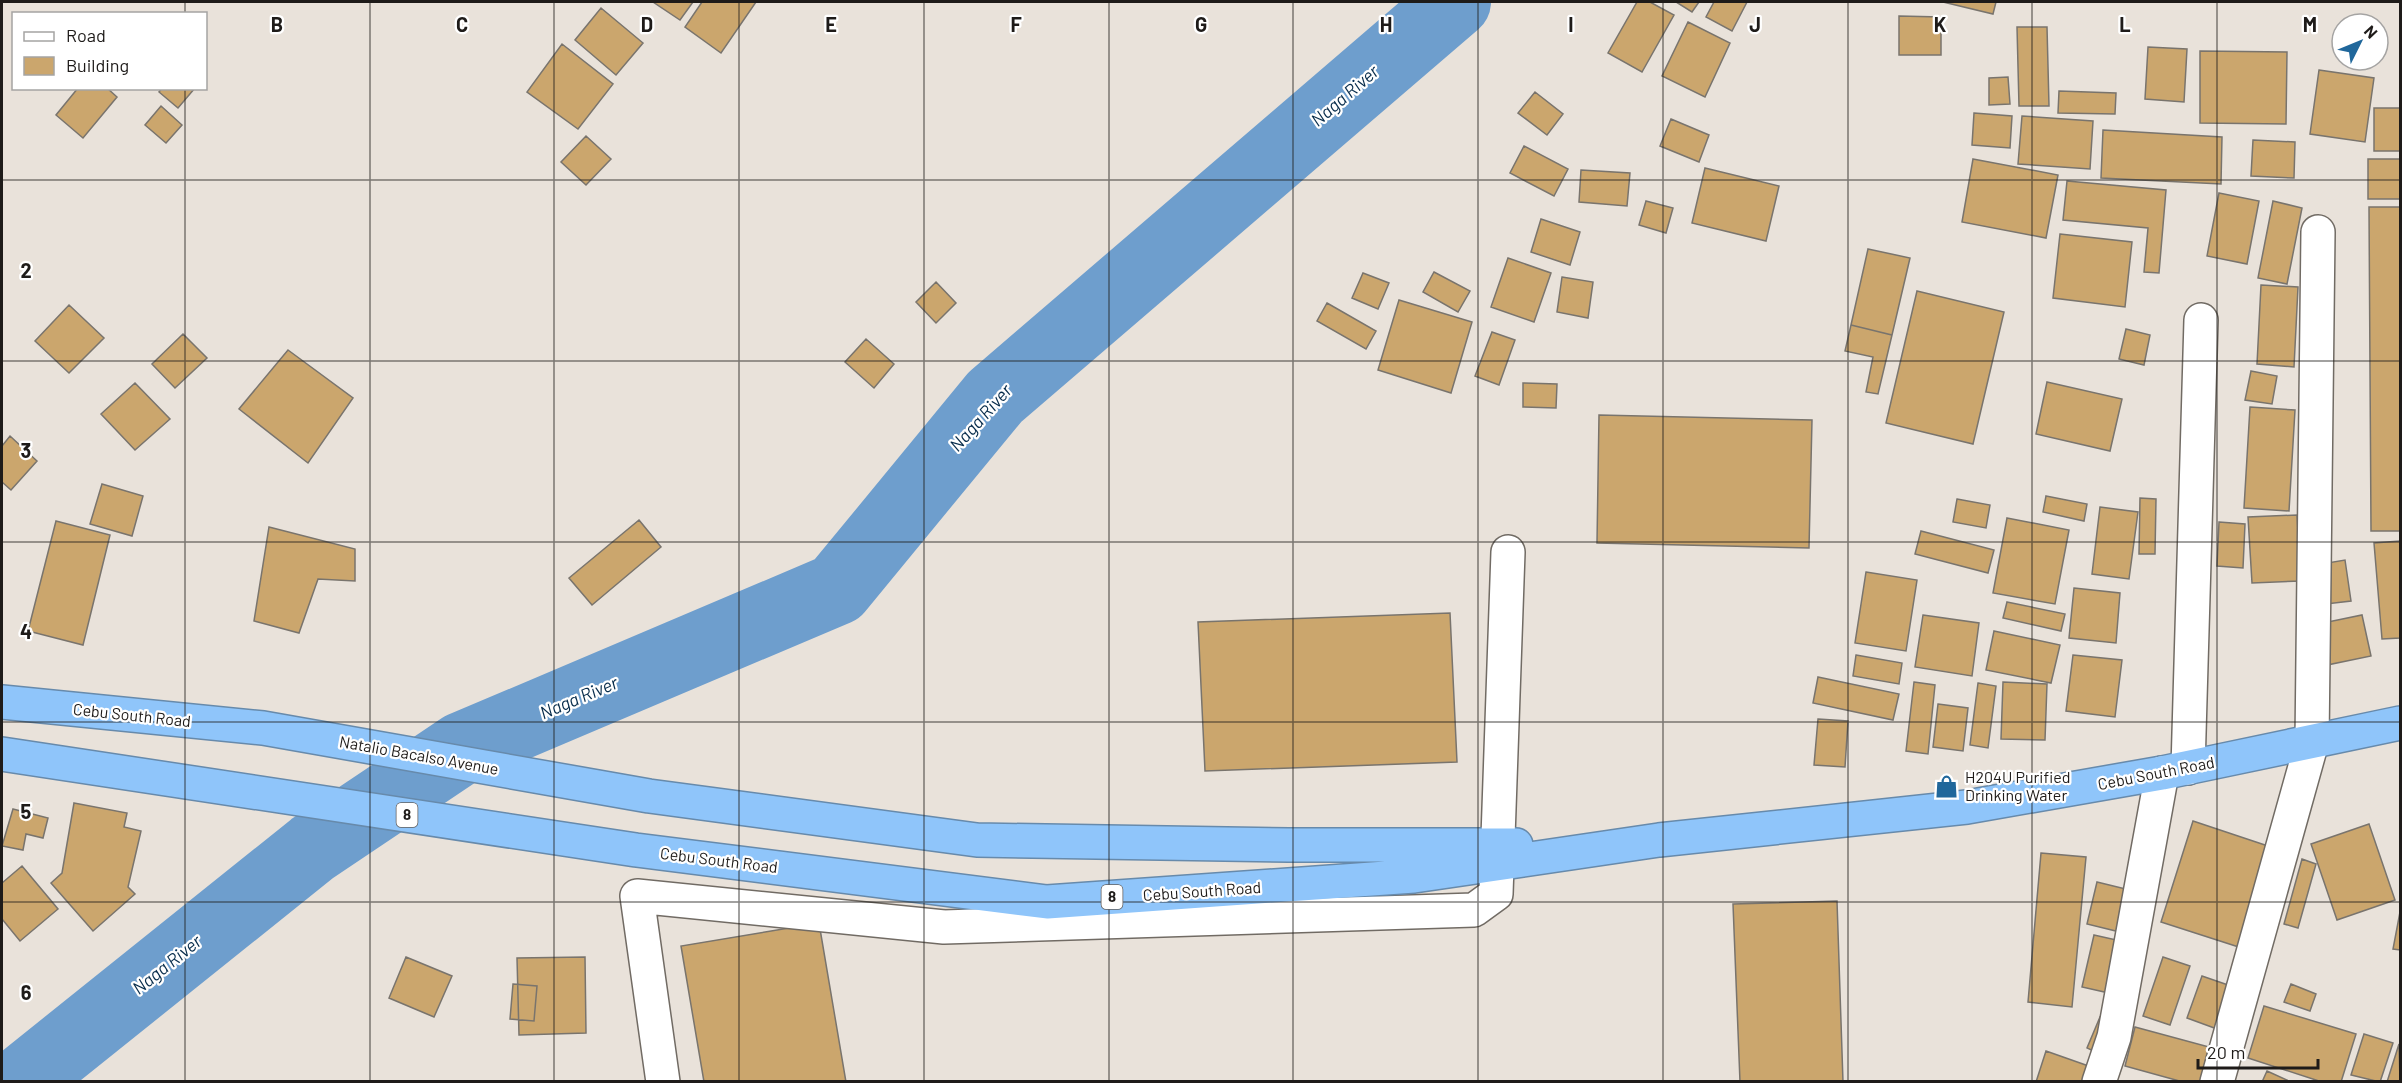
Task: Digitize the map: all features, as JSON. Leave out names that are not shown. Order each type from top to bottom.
[{"type":"highway","name":"Cebu South Road","points":[[2,702],[263,728]]},
{"type":"highway","name":"Cebu South Road","points":[[574,782],[649,796],[978,840],[1497,856],[1967,807],[2175,770],[2400,723]]},
{"type":"highway","name":"Natalio Bacalso Avenue","points":[[263,728],[574,782]]},
{"type":"highway","name":"Cebu South Road","points":[[2,754],[566,840],[1047,902],[1414,876],[1497,856]]},
{"type":"street","points":[[2217,1082],[2312,742],[2318,232]]},
{"type":"street","points":[[2099,1082],[2114,1037],[2175,770],[2201,320]]},
{"type":"street","points":[[663,1082],[637,896],[944,927],[1474,909],[1496,894],[1506,661],[1508,552]]},
{"type":"building","points":[[653,2],[693,2],[680,20]]},
{"type":"building","points":[[702,2],[756,2],[721,53],[685,27]]},
{"type":"building","points":[[1637,2],[1650,2],[1674,15],[1642,72],[1608,53]]},
{"type":"building","points":[[1676,2],[1699,2],[1692,12]]},
{"type":"building","points":[[1714,2],[1747,2],[1732,31],[1706,17]]},
{"type":"building","points":[[1943,2],[1996,2],[1993,14]]},
{"type":"building","points":[[601,8],[643,43],[616,75],[575,40]]},
{"type":"building","points":[[1899,16],[1941,17],[1941,55],[1899,55]]},
{"type":"building","points":[[1688,22],[1730,43],[1705,97],[1662,76]]},
{"type":"building","points":[[2017,27],[2047,27],[2049,106],[2019,106]]},
{"type":"building","points":[[562,44],[613,84],[578,129],[527,92]]},
{"type":"building","points":[[2148,47],[2187,49],[2184,102],[2145,99]]},
{"type":"building","points":[[2200,51],[2287,52],[2286,124],[2200,123]]},
{"type":"building","points":[[2319,70],[2374,78],[2365,142],[2310,134]]},
{"type":"building","points":[[2008,77],[2010,104],[1989,105],[1989,78]]},
{"type":"building","points":[[76,90],[109,90],[117,97],[83,138],[56,115]]},
{"type":"building","points":[[160,90],[193,90],[178,108],[159,92]]},
{"type":"building","points":[[2059,91],[2116,93],[2115,114],[2058,113]]},
{"type":"building","points":[[1535,92],[1563,114],[1547,135],[1518,113]]},
{"type":"building","points":[[161,106],[182,125],[166,143],[145,125]]},
{"type":"building","points":[[2374,108],[2400,108],[2400,151],[2374,151]]},
{"type":"building","points":[[1974,113],[2012,116],[2010,148],[1972,145]]},
{"type":"building","points":[[2022,116],[2093,121],[2090,169],[2018,164]]},
{"type":"building","points":[[1671,119],[1709,135],[1699,162],[1660,146]]},
{"type":"building","points":[[2103,130],[2222,137],[2221,184],[2101,178]]},
{"type":"building","points":[[586,136],[611,159],[586,185],[561,162]]},
{"type":"building","points":[[2253,140],[2295,142],[2294,178],[2251,176]]},
{"type":"building","points":[[1524,146],[1568,169],[1554,196],[1510,173]]},
{"type":"building","points":[[1973,159],[2058,175],[2046,238],[1962,222]]},
{"type":"building","points":[[2368,159],[2400,159],[2400,199],[2368,199]]},
{"type":"building","points":[[1705,168],[1779,186],[1766,241],[1692,223]]},
{"type":"building","points":[[1581,170],[1630,173],[1627,206],[1579,202]]},
{"type":"building","points":[[2067,181],[2166,190],[2159,273],[2144,272],[2148,228],[2063,220]]},
{"type":"building","points":[[2219,193],[2259,201],[2247,264],[2207,256]]},
{"type":"building","points":[[1646,201],[1673,208],[1666,233],[1639,225]]},
{"type":"building","points":[[2273,201],[2302,208],[2287,284],[2258,278]]},
{"type":"building","points":[[2369,207],[2400,207],[2400,531],[2371,531]]},
{"type":"building","points":[[1541,219],[1580,232],[1570,265],[1531,252]]},
{"type":"building","points":[[2060,234],[2132,242],[2125,307],[2053,298]]},
{"type":"building","points":[[1868,249],[1910,258],[1892,335],[1851,325]]},
{"type":"building","points":[[1508,258],[1551,273],[1534,322],[1491,307]]},
{"type":"building","points":[[1434,272],[1470,291],[1458,312],[1423,292]]},
{"type":"building","points":[[1363,273],[1389,283],[1378,309],[1352,298]]},
{"type":"building","points":[[1562,277],[1593,282],[1588,318],[1557,312]]},
{"type":"building","points":[[936,282],[956,303],[936,323],[916,302]]},
{"type":"building","points":[[2261,285],[2298,287],[2294,367],[2257,364]]},
{"type":"building","points":[[1917,291],[2004,312],[1973,444],[1886,423]]},
{"type":"building","points":[[1399,300],[1472,322],[1451,393],[1378,370]]},
{"type":"building","points":[[1327,303],[1376,331],[1366,349],[1317,321]]},
{"type":"building","points":[[69,305],[104,338],[69,373],[35,341]]},
{"type":"building","points":[[1851,325],[1892,335],[1878,394],[1866,392],[1873,357],[1845,351]]},
{"type":"building","points":[[2126,329],[2150,335],[2144,365],[2119,359]]},
{"type":"building","points":[[1492,332],[1515,340],[1499,385],[1475,376]]},
{"type":"building","points":[[183,334],[207,358],[175,388],[152,364]]},
{"type":"building","points":[[866,339],[894,364],[874,388],[845,362]]},
{"type":"building","points":[[288,350],[353,398],[308,463],[239,409]]},
{"type":"building","points":[[2251,371],[2277,376],[2272,404],[2245,400]]},
{"type":"building","points":[[2047,382],[2122,399],[2110,451],[2036,434]]},
{"type":"building","points":[[135,383],[170,419],[135,450],[101,414]]},
{"type":"building","points":[[1523,383],[1557,384],[1556,408],[1523,407]]},
{"type":"building","points":[[2250,407],[2295,410],[2289,511],[2244,508]]},
{"type":"building","points":[[1599,415],[1812,420],[1809,548],[1597,543]]},
{"type":"building","points":[[10,436],[37,461],[11,490],[2,482],[2,446]]},
{"type":"building","points":[[102,484],[143,496],[132,536],[90,524]]},
{"type":"building","points":[[2046,496],[2087,504],[2084,521],[2043,512]]},
{"type":"building","points":[[2140,498],[2156,499],[2155,554],[2139,554]]},
{"type":"building","points":[[1957,499],[1990,505],[1986,528],[1953,522]]},
{"type":"building","points":[[2100,507],[2138,512],[2129,579],[2092,574]]},
{"type":"building","points":[[2297,515],[2301,581],[2252,583],[2248,517]]},
{"type":"building","points":[[2007,518],[2069,530],[2055,604],[1993,593]]},
{"type":"building","points":[[639,520],[661,547],[592,605],[569,578]]},
{"type":"building","points":[[56,521],[110,535],[83,645],[28,631]]},
{"type":"building","points":[[2219,522],[2245,524],[2243,568],[2217,566]]},
{"type":"building","points":[[269,527],[355,549],[355,581],[318,579],[299,633],[254,621]]},
{"type":"building","points":[[1921,531],[1994,550],[1988,573],[1915,554]]},
{"type":"building","points":[[2400,541],[2400,638],[2382,639],[2374,543]]},
{"type":"building","points":[[2345,560],[2351,601],[2326,604],[2321,564]]},
{"type":"building","points":[[1866,572],[1917,580],[1906,651],[1855,643]]},
{"type":"building","points":[[2074,588],[2120,593],[2116,643],[2069,638]]},
{"type":"building","points":[[2007,602],[2065,614],[2061,631],[2003,618]]},
{"type":"building","points":[[1450,613],[1457,762],[1205,771],[1198,622]]},
{"type":"building","points":[[1923,615],[1979,623],[1972,676],[1915,667]]},
{"type":"building","points":[[2362,615],[2371,656],[2327,665],[2318,624]]},
{"type":"building","points":[[1994,631],[2060,645],[2051,683],[1986,670]]},
{"type":"building","points":[[1856,655],[1902,663],[1899,684],[1853,676]]},
{"type":"building","points":[[2073,655],[2122,660],[2115,717],[2066,711]]},
{"type":"building","points":[[1818,677],[1899,694],[1893,720],[1813,703]]},
{"type":"building","points":[[1914,682],[1935,685],[1928,754],[1906,751]]},
{"type":"building","points":[[2003,682],[2047,684],[2045,740],[2001,739]]},
{"type":"building","points":[[1978,683],[1996,686],[1988,748],[1970,745]]},
{"type":"building","points":[[1938,704],[1968,708],[1963,751],[1933,747]]},
{"type":"building","points":[[1818,719],[1848,721],[1845,767],[1814,765]]},
{"type":"building","points":[[74,803],[127,813],[124,827],[141,831],[128,887],[135,894],[93,931],[51,883],[62,873]]},
{"type":"building","points":[[13,809],[48,818],[43,838],[26,834],[23,850],[2,846]]},
{"type":"building","points":[[2193,821],[2280,850],[2248,950],[2161,922]]},
{"type":"building","points":[[2369,824],[2395,900],[2337,920],[2311,844]]},
{"type":"building","points":[[2041,853],[2086,857],[2072,1007],[2028,1002]]},
{"type":"building","points":[[2302,859],[2316,864],[2298,928],[2284,924]]},
{"type":"building","points":[[22,866],[58,909],[20,941],[2,919],[2,883]]},
{"type":"building","points":[[2097,882],[2134,891],[2124,933],[2087,924]]},
{"type":"building","points":[[1837,901],[1843,1082],[1740,1082],[1733,904]]},
{"type":"building","points":[[2400,912],[2400,950],[2393,949]]},
{"type":"building","points":[[819,923],[846,1082],[704,1082],[681,946]]},
{"type":"building","points":[[2094,935],[2121,941],[2109,993],[2082,987]]},
{"type":"building","points":[[406,957],[452,976],[434,1017],[389,998]]},
{"type":"building","points":[[585,957],[586,1033],[519,1035],[517,958]]},
{"type":"building","points":[[2163,957],[2190,966],[2170,1025],[2143,1016]]},
{"type":"building","points":[[2202,976],[2231,986],[2217,1029],[2187,1018]]},
{"type":"building","points":[[513,984],[537,986],[534,1021],[510,1019]]},
{"type":"building","points":[[2291,984],[2316,994],[2310,1011],[2284,1002]]},
{"type":"building","points":[[2264,1006],[2356,1034],[2341,1082],[2322,1082],[2248,1058]]},
{"type":"building","points":[[2100,1017],[2115,1024],[2102,1055],[2087,1048]]},
{"type":"building","points":[[2135,1027],[2209,1047],[2200,1082],[2183,1082],[2125,1066]]},
{"type":"building","points":[[2364,1034],[2393,1043],[2380,1082],[2351,1075]]},
{"type":"building","points":[[2399,1044],[2400,1082],[2387,1082]]},
{"type":"building","points":[[2046,1051],[2100,1070],[2096,1082],[2036,1082]]},
{"type":"building","points":[[2267,1071],[2287,1080],[2286,1082],[2262,1082]]},
{"type":"waterway","name":"Naga River","points":[[21,1082],[313,848],[462,748],[837,589],[995,397],[1455,2]]},
{"type":"place","name":"H204U Purified Drinking Water","points":[[1947,786]]}]
